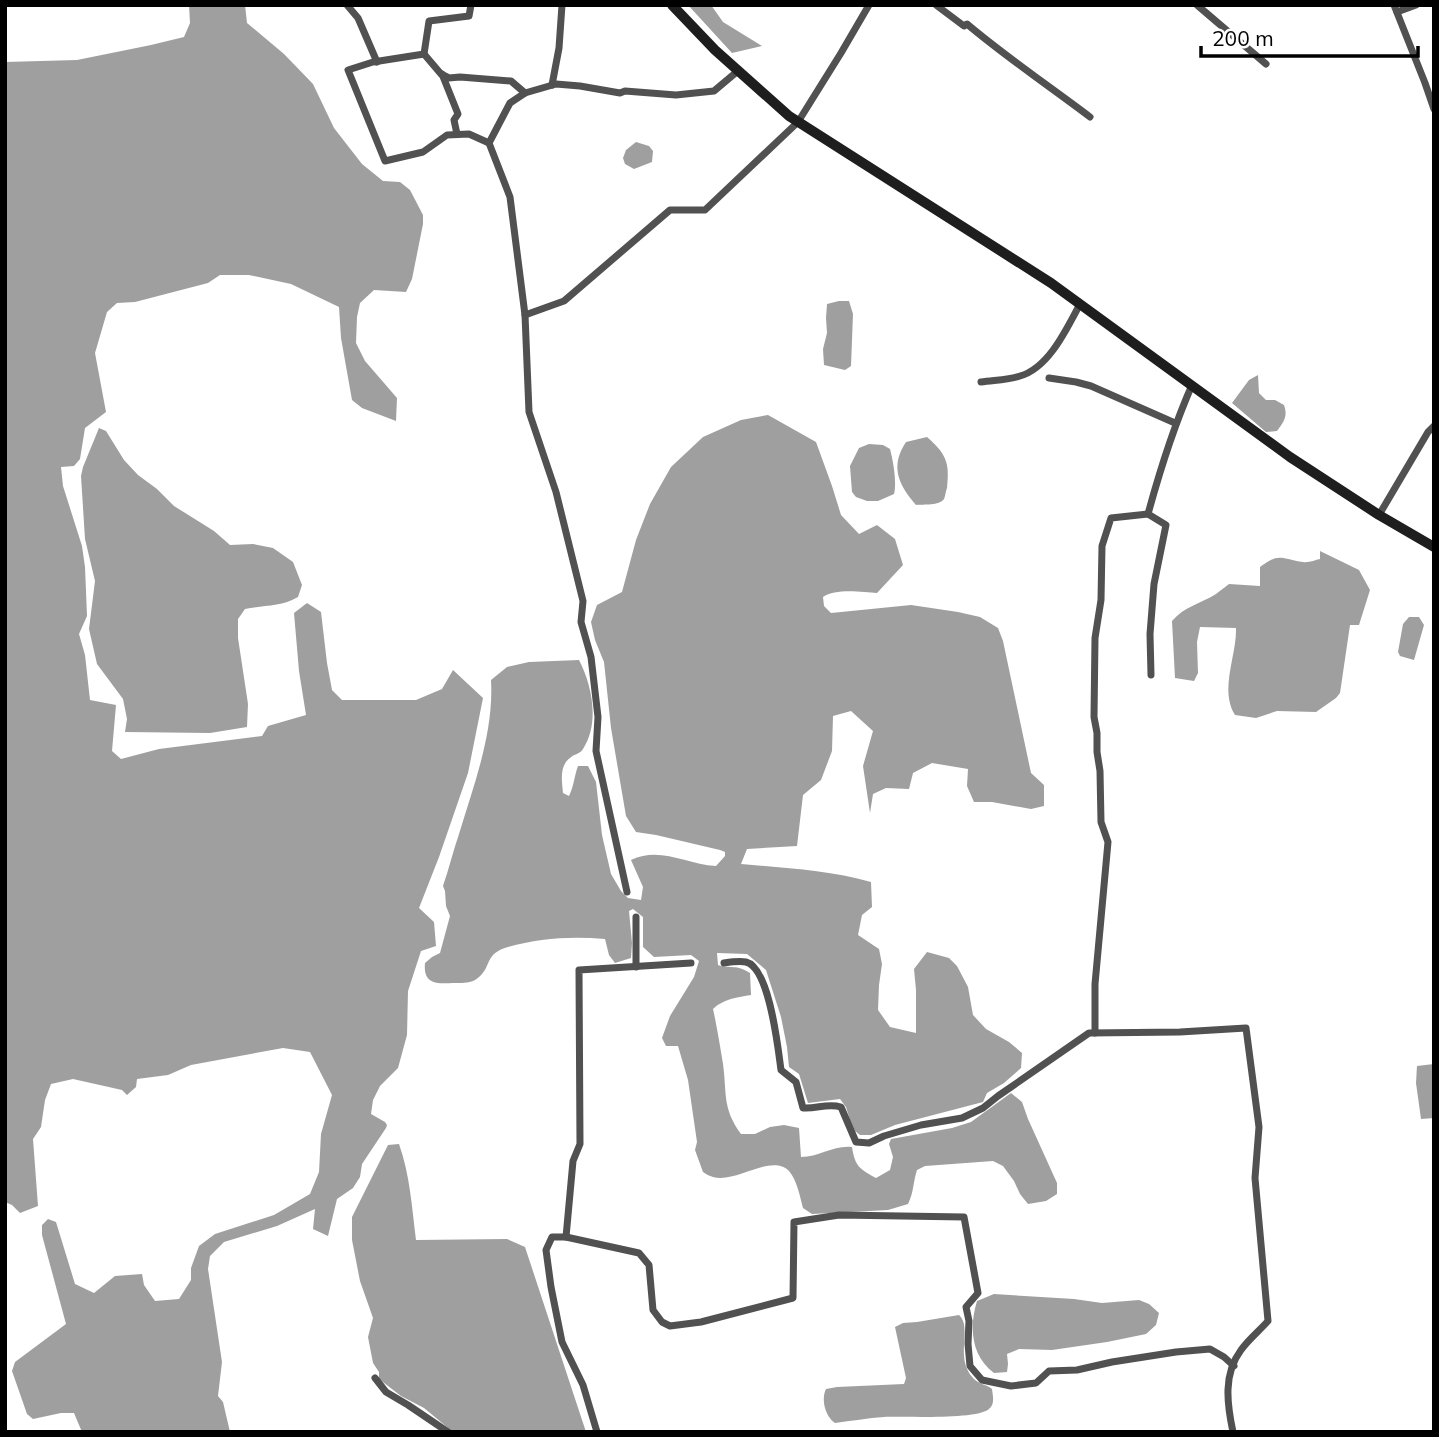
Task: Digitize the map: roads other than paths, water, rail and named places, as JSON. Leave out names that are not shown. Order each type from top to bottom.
[{"type":"street","points":[[348,5],[358,18],[376,62]]},
{"type":"street","points":[[424,54],[429,21],[469,16],[471,5]]},
{"type":"street","points":[[552,85],[559,48],[562,5]]},
{"type":"street","points":[[672,5],[715,50],[789,116],[1051,283],[1290,457],[1434,547]]},
{"type":"street","points":[[525,315],[564,301],[670,210],[705,210],[798,122],[869,5]]},
{"type":"street","points":[[936,5],[964,26],[967,24],[1090,117]]},
{"type":"street","points":[[1197,5],[1266,64]]},
{"type":"street","points":[[1416,5],[1395,8],[1434,109]]},
{"type":"street","points":[[424,54],[348,70],[385,161],[423,152],[447,135],[469,134],[489,143],[510,197],[525,315],[529,412],[556,492],[583,601],[581,622],[591,657],[598,717],[596,751],[627,892]]},
{"type":"street","points":[[424,54],[449,78],[511,81],[525,93]]},
{"type":"street","points":[[489,143],[510,103],[525,93],[552,85],[580,86],[620,93],[625,91],[676,95],[714,91],[740,70]]},
{"type":"street","points":[[442,74],[458,114],[454,120],[457,134]]},
{"type":"street","points":[[981,382],[1023,376],[1042,363],[1061,340],[1080,304]]},
{"type":"street","points":[[1049,378],[1091,386],[1175,423]]},
{"type":"street","points":[[1148,514],[1175,423],[1192,385]]},
{"type":"street","points":[[1379,515],[1434,426]]},
{"type":"street","points":[[1095,1033],[1095,984],[1108,842],[1101,822],[1100,771],[1094,717],[1095,638],[1101,600],[1102,546],[1111,518],[1148,514],[1167,524],[1154,584],[1150,635],[1151,675]]},
{"type":"street","points":[[636,917],[636,967]]},
{"type":"street","points":[[724,963],[747,962],[754,967],[760,978],[766,990],[776,1029],[781,1070],[796,1082],[803,1108],[831,1104],[841,1107],[856,1142],[869,1143],[921,1125],[962,1118],[983,1108],[1089,1033],[1246,1028],[1259,1127],[1255,1178],[1268,1321],[1239,1352],[1227,1381],[1228,1412],[1233,1432]]},
{"type":"street","points":[[566,1237],[573,1161],[580,1144],[579,970],[691,964]]},
{"type":"street","points":[[597,1432],[583,1385],[562,1342],[546,1250],[552,1237],[566,1237],[639,1252],[649,1265],[653,1310],[662,1322],[670,1326],[701,1322],[793,1298],[793,1222],[839,1215],[964,1217],[978,1293],[965,1307],[969,1321],[970,1366],[982,1380],[1011,1386],[1036,1383],[1049,1371],[1077,1370],[1112,1362],[1210,1349],[1234,1366]]},
{"type":"street","points":[[375,1378],[386,1392],[448,1432]]}]
